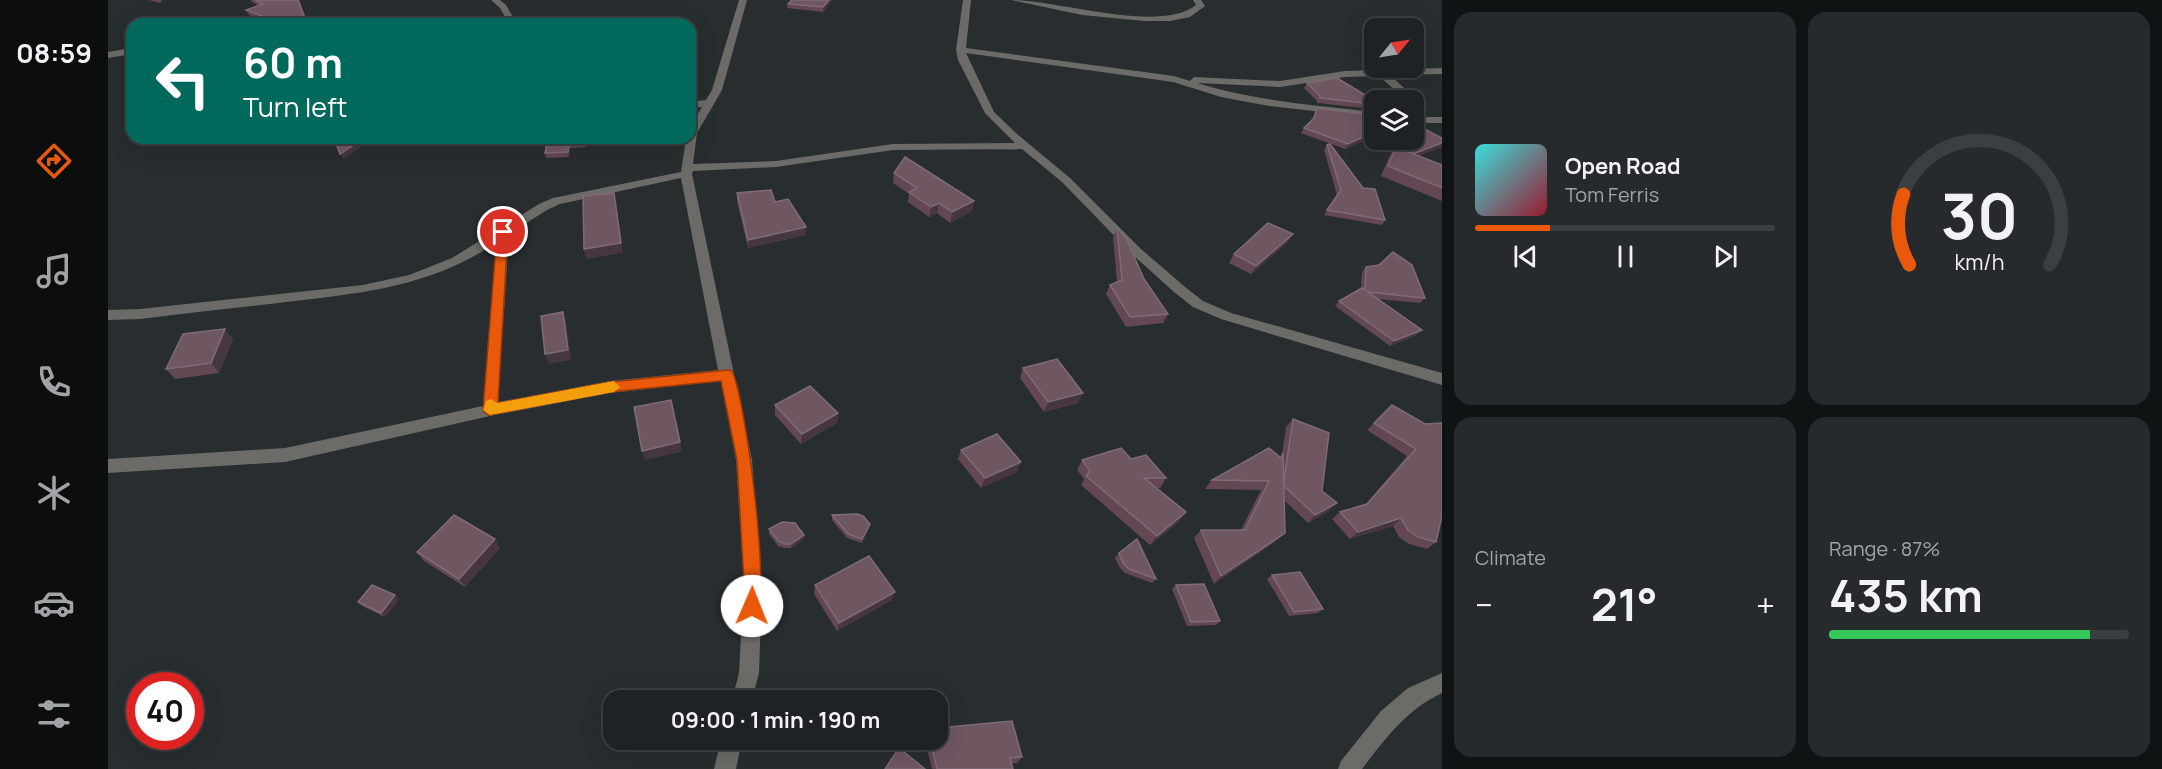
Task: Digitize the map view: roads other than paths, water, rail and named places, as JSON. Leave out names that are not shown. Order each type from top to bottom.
[{"type":"street","points":[[495,0],[503,7],[509,18]]},
{"type":"street","points":[[696,124],[717,90],[743,0]]},
{"type":"street","points":[[967,0],[961,50],[963,60],[990,113],[1024,146],[1066,180],[1137,252],[1198,304],[1226,316],[1442,379]]},
{"type":"street","points":[[1015,0],[1084,14],[1141,17],[1190,15],[1200,9],[1197,0]]},
{"type":"street","points":[[961,50],[1174,79],[1267,84],[1345,74],[1364,74]]},
{"type":"street","points":[[108,55],[126,52]]},
{"type":"street","points":[[1424,72],[1442,71]]},
{"type":"street","points":[[1387,78],[1400,90]]},
{"type":"street","points":[[1174,79],[1225,95],[1269,103],[1364,114]]},
{"type":"street","points":[[696,104],[710,103]]},
{"type":"street","points":[[1424,110],[1437,119]]},
{"type":"street","points":[[690,144],[686,174],[744,460],[753,583],[749,674],[745,690]]},
{"type":"street","points":[[686,174],[689,168],[776,164],[893,147],[1024,146]]},
{"type":"street","points":[[108,315],[140,314],[363,289],[396,282],[428,274],[448,264],[543,207],[557,201],[686,174]]},
{"type":"street","points":[[490,410],[503,232]]},
{"type":"street","points":[[108,466],[285,455],[490,410],[610,387],[727,375]]},
{"type":"street","points":[[1349,769],[1388,718],[1416,695],[1442,683]]},
{"type":"street","points":[[725,769],[730,750]]}]
